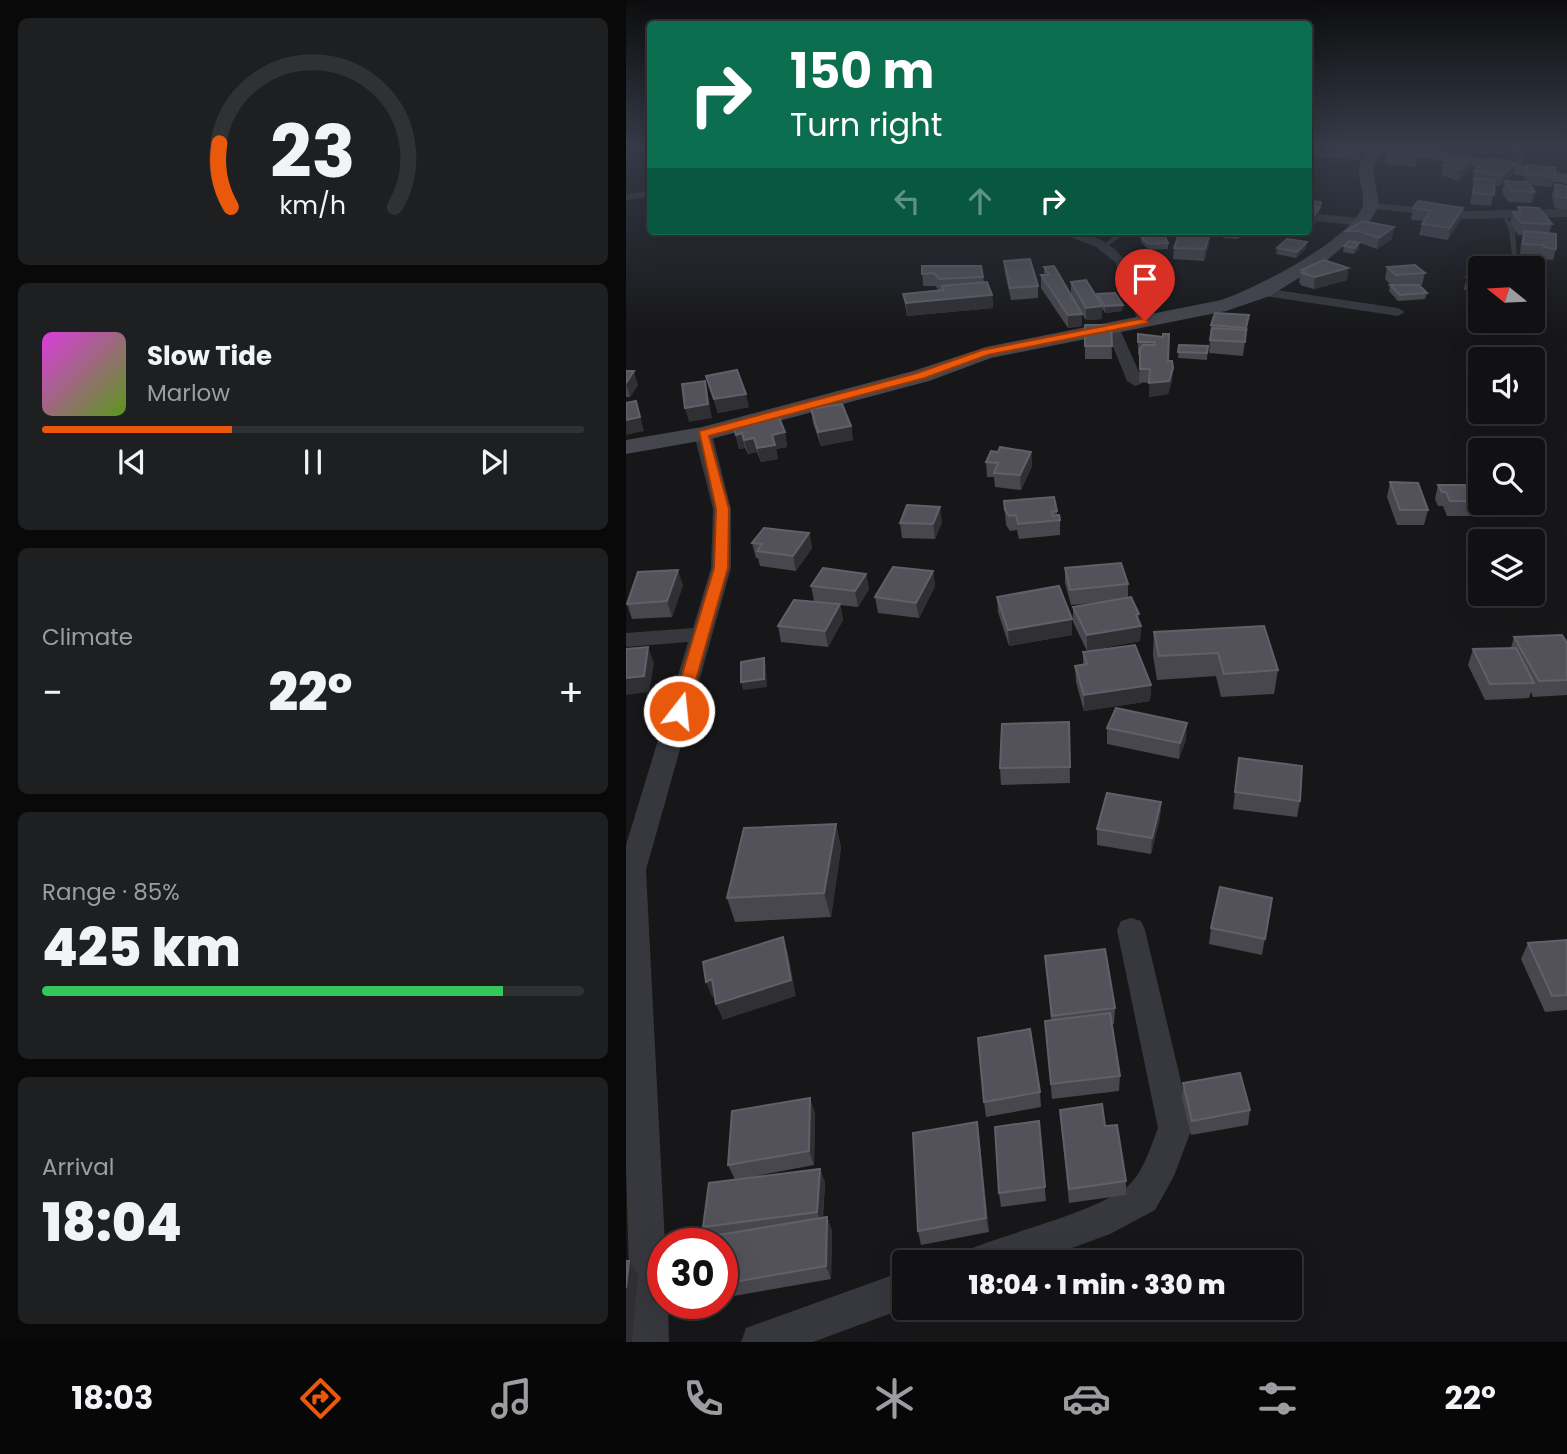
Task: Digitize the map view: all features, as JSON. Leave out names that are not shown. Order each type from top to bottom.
[{"type":"main road","points":[[626,447],[703,434],[921,376],[986,353],[1226,305],[1263,292],[1320,257],[1366,214],[1366,208]]},
{"type":"street","points":[[1312,216],[1504,216],[1566,213]]},
{"type":"street","points":[[1074,235],[1106,245],[1124,261],[1145,321]]},
{"type":"street","points":[[1263,292],[1398,312]]},
{"type":"street","points":[[1112,327],[1135,381]]},
{"type":"street","points":[[650,1342],[632,870],[721,568],[722,509],[703,434]]},
{"type":"street","points":[[626,640],[702,634]]},
{"type":"street","points":[[1016,1250],[1110,1216],[1142,1198],[1162,1164],[1175,1128],[1131,930]]},
{"type":"street","points":[[760,1342],[892,1294]]},
{"type":"lane","points":[[1504,216],[1512,232],[1515,255]]},
{"type":"lane","points":[[1106,245],[1120,235]]},
{"type":"building","points":[[1312,208],[1319,209],[1312,217]]},
{"type":"building","points":[[1413,208],[1463,208],[1450,228],[1422,224],[1431,211]]},
{"type":"building","points":[[1518,208],[1539,208],[1552,224],[1521,223],[1513,212],[1521,212]]},
{"type":"building","points":[[1362,221],[1394,227],[1379,238],[1359,231],[1346,231]]},
{"type":"building","points":[[1524,231],[1556,234],[1556,249],[1544,245],[1523,244]]},
{"type":"building","points":[[1164,235],[1168,243],[1149,244],[1141,237]]},
{"type":"building","points":[[1179,235],[1209,235],[1205,249],[1174,248]]},
{"type":"building","points":[[1287,239],[1307,242],[1297,252],[1277,248]]},
{"type":"building","points":[[1349,241],[1359,243],[1355,248],[1344,246]]},
{"type":"building","points":[[1030,259],[1038,286],[1010,288],[1004,261]]},
{"type":"building","points":[[1324,260],[1348,268],[1315,277],[1302,273],[1305,272],[1301,270]]},
{"type":"building","points":[[1415,265],[1425,273],[1396,275],[1387,267]]},
{"type":"building","points":[[922,266],[981,266],[983,277],[939,279],[934,273],[922,274]]},
{"type":"building","points":[[1054,266],[1082,314],[1068,315],[1041,275],[1049,275],[1044,267]]},
{"type":"building","points":[[1086,280],[1102,306],[1086,308],[1071,282]]},
{"type":"building","points":[[987,282],[992,295],[906,303],[903,294],[943,290],[942,286]]},
{"type":"building","points":[[1390,285],[1419,285],[1427,293],[1400,295]]},
{"type":"building","points":[[1115,293],[1123,305],[1105,306],[1097,294]]},
{"type":"building","points":[[1215,313],[1249,315],[1246,328],[1211,325]]},
{"type":"building","points":[[1085,325],[1111,325],[1112,346],[1085,346]]},
{"type":"building","points":[[1212,328],[1246,330],[1245,342],[1210,340]]},
{"type":"building","points":[[1138,334],[1163,337],[1163,334],[1169,334],[1168,361],[1172,361],[1173,368],[1169,381],[1149,383],[1150,369],[1140,369],[1140,349],[1143,345],[1155,345],[1154,342],[1138,342]]},
{"type":"building","points":[[1179,345],[1208,346],[1207,353],[1178,352]]},
{"type":"building","points":[[737,370],[746,394],[714,399],[706,376]]},
{"type":"building","points":[[626,371],[634,371],[626,383]]},
{"type":"building","points":[[705,381],[708,404],[685,408],[682,384]]},
{"type":"building","points":[[636,401],[640,417],[626,420],[626,403]]},
{"type":"building","points":[[842,404],[851,426],[818,432],[811,409]]},
{"type":"building","points":[[778,415],[785,432],[772,435],[775,445],[757,448],[754,438],[744,440],[742,433],[736,435],[733,424]]},
{"type":"building","points":[[1000,447],[1031,452],[1020,475],[994,473],[998,463],[986,462],[991,451],[998,452]]},
{"type":"building","points":[[1390,482],[1418,483],[1428,510],[1400,510]]},
{"type":"building","points":[[1438,485],[1465,485],[1468,490],[1468,501],[1450,501],[1446,492],[1442,492]]},
{"type":"building","points":[[1054,497],[1057,511],[1052,512],[1053,516],[1059,515],[1060,520],[1018,524],[1016,515],[1009,516],[1005,510],[1004,501]]},
{"type":"building","points":[[907,505],[940,507],[933,524],[900,523]]},
{"type":"building","points":[[764,528],[809,533],[793,556],[757,551],[762,544],[752,543]]},
{"type":"building","points":[[1121,563],[1128,584],[1070,590],[1065,568]]},
{"type":"building","points":[[893,567],[933,571],[916,603],[875,597]]},
{"type":"building","points":[[823,568],[866,574],[855,591],[811,586]]},
{"type":"building","points":[[678,570],[667,601],[627,604],[638,572]]},
{"type":"building","points":[[1059,586],[1072,619],[1008,630],[997,597]]},
{"type":"building","points":[[1131,597],[1141,626],[1087,635],[1073,607]]},
{"type":"building","points":[[794,600],[840,604],[825,631],[778,626]]},
{"type":"building","points":[[1264,626],[1278,670],[1224,674],[1218,653],[1159,656],[1154,632]]},
{"type":"building","points":[[1562,635],[1567,643],[1567,680],[1539,681],[1514,637]]},
{"type":"building","points":[[1135,645],[1151,685],[1084,695],[1075,666],[1087,664],[1083,652]]},
{"type":"building","points":[[648,647],[644,676],[626,678],[626,649]]},
{"type":"building","points":[[1516,648],[1534,683],[1490,684],[1473,649]]},
{"type":"building","points":[[764,658],[764,679],[741,682],[741,662]]},
{"type":"building","points":[[1116,708],[1187,723],[1180,743],[1107,728]]},
{"type":"building","points":[[1069,722],[1070,767],[1000,768],[1002,724]]},
{"type":"building","points":[[1239,758],[1302,766],[1300,801],[1235,792]]},
{"type":"building","points":[[1107,793],[1161,802],[1152,838],[1097,829]]},
{"type":"building","points":[[836,824],[824,893],[727,898],[744,828]]},
{"type":"building","points":[[1220,887],[1272,898],[1265,939],[1211,928]]},
{"type":"building","points":[[783,937],[791,980],[716,1004],[712,979],[706,982],[703,962]]},
{"type":"building","points":[[1567,940],[1567,995],[1552,996],[1528,943]]},
{"type":"building","points":[[1105,949],[1115,1008],[1052,1016],[1045,956]]},
{"type":"building","points":[[1110,1013],[1120,1076],[1051,1084],[1045,1021]]},
{"type":"building","points":[[1030,1029],[1040,1092],[984,1102],[978,1038]]},
{"type":"building","points":[[1240,1073],[1250,1110],[1192,1121],[1183,1083]]},
{"type":"building","points":[[810,1098],[809,1151],[728,1165],[732,1111]]},
{"type":"building","points":[[1102,1104],[1105,1126],[1117,1125],[1126,1181],[1069,1189],[1060,1110]]},
{"type":"building","points":[[1039,1121],[1045,1187],[999,1193],[995,1127]]},
{"type":"building","points":[[977,1122],[986,1218],[918,1231],[913,1133]]},
{"type":"building","points":[[820,1169],[817,1212],[703,1227],[709,1183]]},
{"type":"building","points":[[827,1217],[826,1266],[738,1281],[738,1232]]},
{"type":"building","points":[[626,1261],[629,1261],[626,1288]]},
{"type":"route","points":[[679,711],[721,568],[722,509],[703,434],[921,376],[986,353],[1145,321]]}]
